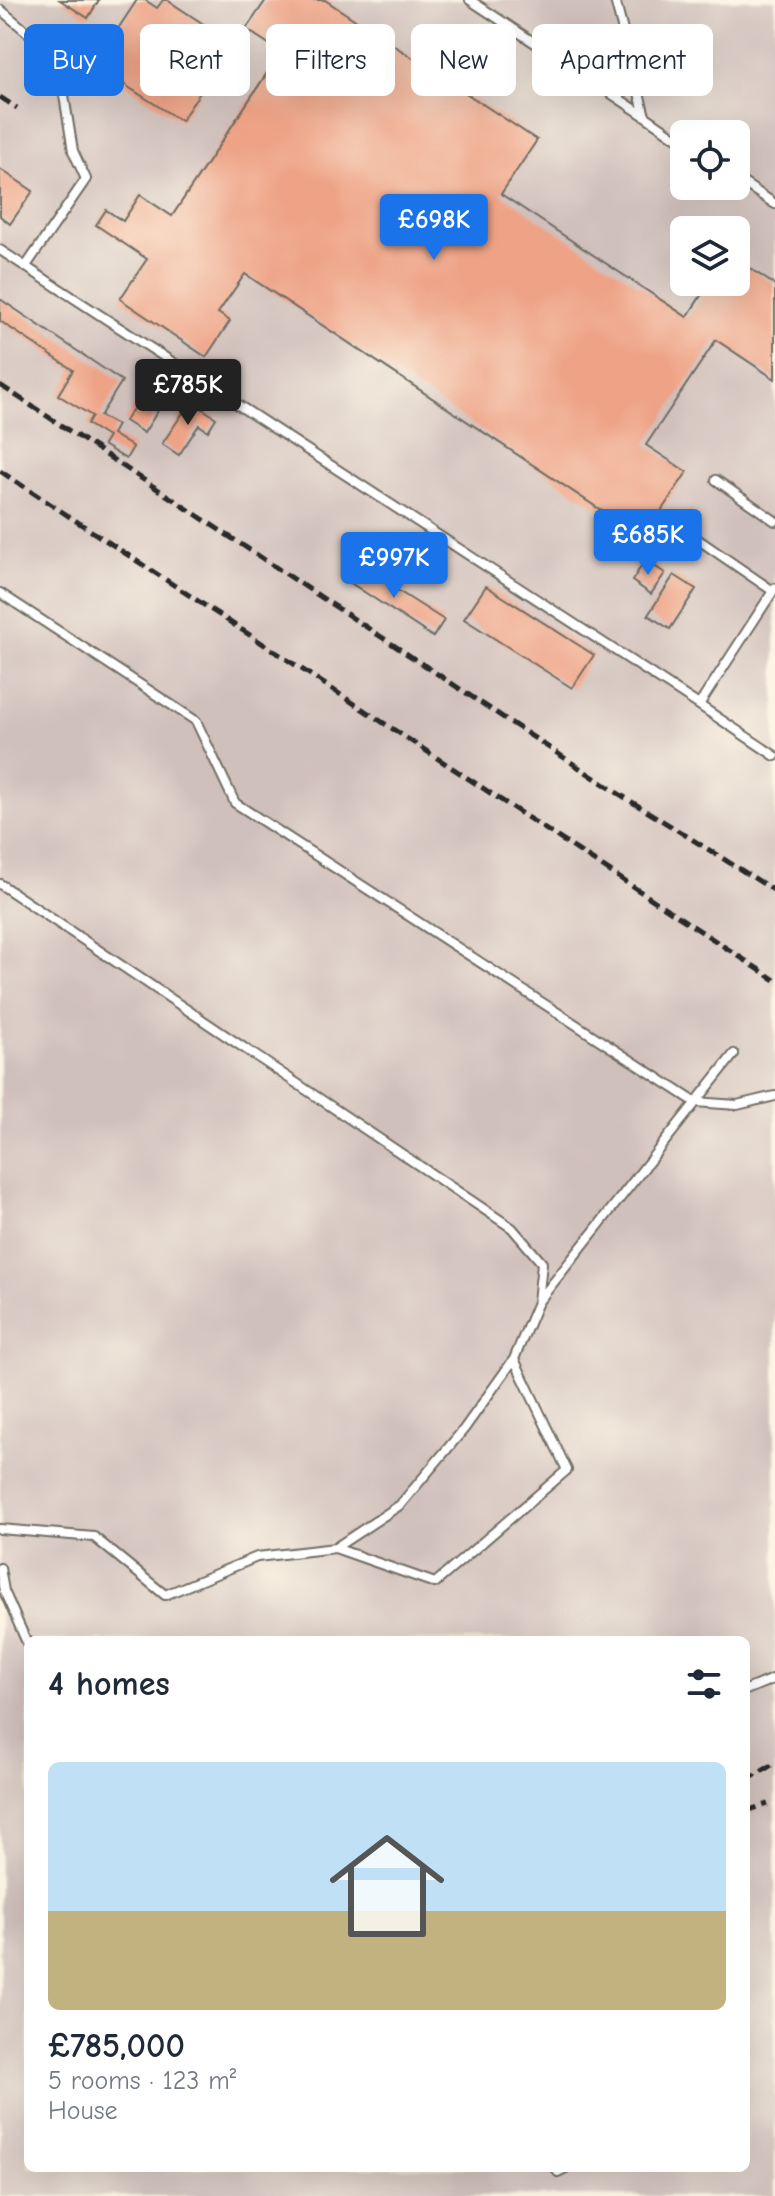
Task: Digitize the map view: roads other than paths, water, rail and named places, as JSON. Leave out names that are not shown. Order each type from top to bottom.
[{"type":"lane","points":[[470,0],[670,133]]},
{"type":"lane","points":[[615,0],[645,116]]},
{"type":"lane","points":[[1,10],[58,58],[73,151],[86,179],[26,266]]},
{"type":"lane","points":[[750,187],[775,204]]},
{"type":"lane","points":[[0,250],[775,756]]},
{"type":"lane","points":[[716,480],[775,521]]},
{"type":"lane","points":[[690,534],[774,590],[699,705]]},
{"type":"lane","points":[[0,593],[196,721],[235,803],[695,1102],[737,1105],[775,1096]]},
{"type":"lane","points":[[0,884],[512,1228],[542,1263],[538,1302]]},
{"type":"lane","points":[[335,1548],[400,1505],[464,1429],[514,1359],[538,1302],[734,1054]]},
{"type":"lane","points":[[0,1529],[94,1537],[165,1595],[257,1557],[335,1548],[435,1583],[567,1470],[514,1359]]},
{"type":"lane","points":[[0,1568],[4,1591],[24,1636]]},
{"type":"lane","points":[[750,1688],[775,1678]]},
{"type":"railway","points":[[0,97],[17,108]]},
{"type":"railway","points":[[0,385],[616,792],[775,891]]},
{"type":"railway","points":[[0,471],[775,980]]},
{"type":"railway","points":[[750,1779],[775,1763]]},
{"type":"railway","points":[[750,1810],[768,1804]]}]
